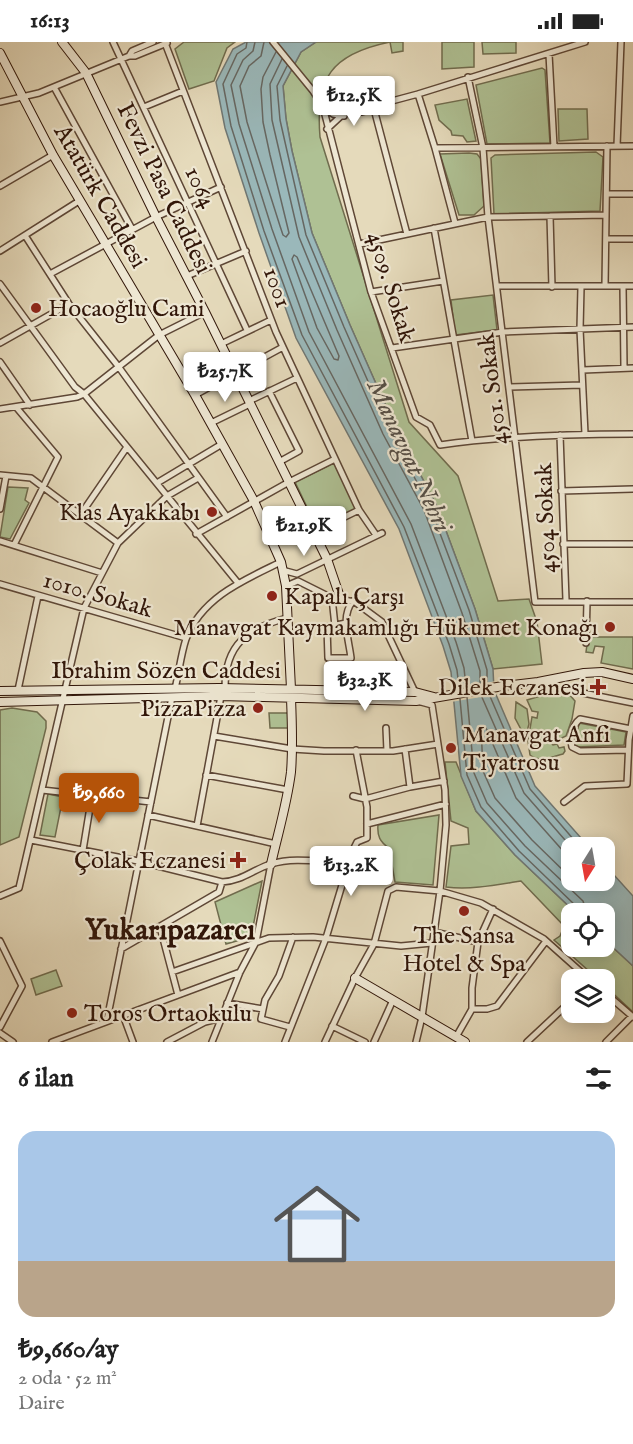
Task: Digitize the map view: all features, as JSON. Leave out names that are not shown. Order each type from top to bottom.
[{"type":"street","name":"Fevzi Pasa Caddesi","points":[[62,42],[86,73],[314,532],[327,559],[341,600]]},
{"type":"street","name":"1064","points":[[113,42],[247,330]]},
{"type":"street","points":[[129,56],[132,51],[153,42]]},
{"type":"street","points":[[273,42],[319,99],[331,109],[344,113],[418,94],[585,42]]},
{"type":"street","points":[[618,146],[621,42]]},
{"type":"street","points":[[0,102],[39,93],[167,43]]},
{"type":"street","name":"1001","points":[[167,43],[183,91],[271,320],[359,510],[379,534],[327,559]]},
{"type":"street","name":"Atatürk Caddesi","points":[[0,53],[79,201],[195,395],[254,501],[282,566],[287,618],[292,749],[288,790],[271,864]]},
{"type":"street","points":[[549,54],[554,147]]},
{"type":"street","name":"4501. Sokak","points":[[468,77],[483,148],[488,217],[535,602],[566,600],[633,602]]},
{"type":"street","points":[[54,87],[132,229]]},
{"type":"street","points":[[144,107],[183,91]]},
{"type":"street","points":[[418,94],[455,224]]},
{"type":"street","points":[[327,129],[341,116],[374,109],[403,98]]},
{"type":"street","name":"4509. Sokak","points":[[319,99],[360,244],[371,292],[416,417],[430,425],[440,445],[472,441]]},
{"type":"street","points":[[323,107],[341,116]]},
{"type":"street","points":[[374,109],[407,234]]},
{"type":"street","points":[[604,286],[607,146]]},
{"type":"street","points":[[435,148],[633,146]]},
{"type":"street","points":[[0,186],[53,155]]},
{"type":"street","points":[[50,274],[104,243],[221,187]]},
{"type":"street","points":[[607,194],[633,194]]},
{"type":"street","points":[[0,251],[26,237],[79,201]]},
{"type":"street","points":[[360,244],[488,217],[606,215]]},
{"type":"street","points":[[550,216],[552,287]]},
{"type":"street","points":[[434,228],[472,441],[560,435],[633,434]]},
{"type":"street","points":[[26,237],[69,304],[118,366],[227,517]]},
{"type":"street","points":[[606,239],[633,239]]},
{"type":"street","points":[[187,276],[246,251]]},
{"type":"street","points":[[371,292],[443,281]]},
{"type":"street","points":[[0,284],[75,387],[84,394],[238,583]]},
{"type":"street","points":[[498,286],[633,286]]},
{"type":"street","points":[[581,287],[580,329],[585,434]]},
{"type":"street","points":[[623,287],[624,368]]},
{"type":"street","points":[[0,343],[69,304]]},
{"type":"street","points":[[0,409],[84,394],[159,335],[205,312]]},
{"type":"street","points":[[221,344],[271,320]]},
{"type":"street","points":[[392,348],[503,333],[633,327]]},
{"type":"street","points":[[195,395],[283,347]]},
{"type":"street","points":[[0,362],[30,405]]},
{"type":"street","points":[[583,370],[633,368]]},
{"type":"street","points":[[210,423],[297,378]]},
{"type":"street","points":[[510,387],[582,385]]},
{"type":"street","points":[[269,391],[299,451],[279,462]]},
{"type":"street","points":[[14,545],[58,457],[16,407]]},
{"type":"street","name":"4504 Sokak","points":[[560,435],[566,600]]},
{"type":"street","points":[[157,483],[222,444]]},
{"type":"street","points":[[81,514],[127,447]]},
{"type":"street","points":[[196,534],[335,459]]},
{"type":"street","points":[[0,509],[3,475],[31,478],[118,543]]},
{"type":"street","points":[[0,896],[20,888],[84,608],[118,543],[167,495],[198,478]]},
{"type":"street","points":[[561,491],[633,489]]},
{"type":"street","points":[[314,532],[359,510]]},
{"type":"street","points":[[0,541],[102,573]]},
{"type":"street","points":[[563,543],[633,543]]},
{"type":"street","points":[[175,688],[186,638],[203,608],[238,583],[282,566],[297,574],[327,559]]},
{"type":"street","points":[[285,586],[298,581],[332,598],[353,601],[382,622],[415,692]]},
{"type":"street","name":"1010. Sokak","points":[[0,584],[186,638]]},
{"type":"street","points":[[18,690],[38,596]]},
{"type":"street","points":[[332,598],[335,626]]},
{"type":"street","points":[[346,623],[327,627],[328,658],[351,658],[346,623],[345,617],[348,606],[353,601]]},
{"type":"street","points":[[586,601],[586,642]]},
{"type":"street","points":[[225,688],[227,667],[245,635],[257,627],[287,618]]},
{"type":"street","points":[[525,683],[592,668],[633,674]]},
{"type":"street","points":[[435,697],[584,673],[602,672],[633,679]]},
{"type":"street","name":"Ibrahim Sözen Caddesi","points":[[0,691],[225,688],[416,701],[435,697]]},
{"type":"street","name":"Ibrahim Sözen Caddesi","points":[[0,702],[415,692],[435,697]]},
{"type":"street","points":[[583,693],[633,703]]},
{"type":"street","points":[[197,826],[220,696]]},
{"type":"street","points":[[107,1020],[172,698]]},
{"type":"street","points":[[416,701],[432,705],[446,804],[440,891],[422,1017],[416,1042]]},
{"type":"street","points":[[564,802],[585,786],[630,786],[628,750],[633,716]]},
{"type":"street","points":[[628,750],[580,751],[572,747],[572,735],[574,726],[580,719],[631,731]]},
{"type":"street","points":[[386,728],[387,751]]},
{"type":"street","points":[[214,736],[292,749],[387,751],[438,744]]},
{"type":"street","points":[[405,749],[411,787]]},
{"type":"street","points":[[285,1042],[326,938],[348,863],[357,842],[367,838],[366,799],[357,750]]},
{"type":"street","points":[[206,775],[288,790]]},
{"type":"street","points":[[353,796],[366,799],[444,781]]},
{"type":"street","points":[[42,790],[151,802]]},
{"type":"street","points":[[83,850],[92,795]]},
{"type":"street","points":[[367,824],[446,804]]},
{"type":"street","points":[[148,815],[276,844]]},
{"type":"street","points":[[31,840],[138,861],[222,882],[231,881],[271,864],[301,860],[348,863]]},
{"type":"street","points":[[212,1042],[240,972],[256,942],[271,864]]},
{"type":"street","points":[[257,871],[268,879]]},
{"type":"street","points":[[120,948],[219,892],[222,882]]},
{"type":"street","points":[[324,1042],[374,944],[388,891],[396,887],[440,891],[493,909],[546,941],[578,969]]},
{"type":"street","points":[[456,1037],[472,1009],[472,988],[478,942],[493,909]]},
{"type":"street","points":[[160,927],[178,995]]},
{"type":"street","points":[[434,932],[478,942]]},
{"type":"street","points":[[290,1028],[261,1019],[265,1000],[279,976],[293,937]]},
{"type":"street","points":[[172,972],[269,938],[326,938],[401,946],[432,943]]},
{"type":"street","points":[[0,940],[22,987],[0,1027]]},
{"type":"street","points":[[472,1009],[488,1009],[497,1006],[546,941]]},
{"type":"street","points":[[52,1042],[240,972]]},
{"type":"street","points":[[355,978],[465,1042]]},
{"type":"street","points":[[374,1042],[393,1000]]},
{"type":"street","points":[[606,1042],[632,1017],[615,1002]]},
{"type":"street","points":[[227,1003],[263,1009]]},
{"type":"street","points":[[527,1042],[561,1010]]},
{"type":"street","points":[[123,1015],[133,1042]]},
{"type":"street","points":[[167,1042],[205,1022],[221,1018]]},
{"type":"street","points":[[332,1026],[365,1042]]},
{"type":"street","points":[[0,1034],[3,1042]]},
{"type":"street","points":[[0,1034],[13,1042]]},
{"type":"green space","points":[[184,42],[235,42],[227,48],[214,81],[189,89],[175,49]]},
{"type":"green space","points":[[316,42],[390,42],[353,54],[331,72],[324,84],[321,99],[320,137],[409,422],[458,476],[498,601],[529,599],[537,622],[542,664],[493,669],[475,609],[436,504],[396,429],[312,233],[292,151],[283,86],[301,52]]},
{"type":"green space","points":[[390,42],[403,42],[403,51],[392,53]]},
{"type":"green space","points":[[442,42],[474,42],[474,67],[442,69]]},
{"type":"green space","points":[[482,42],[516,42],[516,53],[483,54]]},
{"type":"green space","points":[[542,68],[545,70],[550,143],[487,144],[476,85]]},
{"type":"green space","points":[[467,99],[476,141],[467,142],[463,136],[452,135],[451,131],[439,120],[435,105]]},
{"type":"green space","points":[[558,109],[587,109],[588,139],[559,141]]},
{"type":"green space","points":[[596,152],[603,157],[600,211],[494,214],[491,158],[495,155]]},
{"type":"green space","points":[[440,154],[477,154],[481,159],[484,206],[474,215],[459,215]]},
{"type":"green space","points":[[493,295],[497,330],[455,335],[451,300]]},
{"type":"green space","points":[[334,463],[356,509],[317,528],[295,482]]},
{"type":"green space","points":[[8,487],[28,488],[25,500],[29,503],[10,539],[0,537]]},
{"type":"green space","points":[[588,637],[633,637],[633,669],[601,663],[604,647],[595,646],[593,653],[586,652]]},
{"type":"green space","points":[[557,691],[567,692],[575,701],[566,736],[551,743],[557,744],[559,748],[564,747],[565,751],[563,754],[550,758],[538,759],[530,755],[528,741],[532,717],[537,718],[538,712],[532,711],[527,700]]},
{"type":"green space","points":[[516,702],[527,709],[529,724],[526,735],[515,718]]},
{"type":"green space","points":[[12,708],[37,712],[46,721],[46,728],[19,837],[0,845],[0,710]]},
{"type":"green space","points":[[269,713],[288,713],[288,728],[270,728]]},
{"type":"green space","points":[[579,723],[626,732],[624,745],[577,747],[575,744]]},
{"type":"green space","points":[[445,762],[456,762],[476,811],[515,855],[565,903],[561,903],[561,923],[521,881],[474,887],[446,887],[451,846],[469,844],[468,828],[451,821]]},
{"type":"green space","points":[[48,794],[63,797],[55,837],[40,835]]},
{"type":"green space","points":[[439,815],[433,885],[395,882],[389,848],[380,838],[378,825]]},
{"type":"green space","points":[[262,881],[251,937],[226,944],[215,902]]},
{"type":"green space","points":[[561,934],[561,946],[554,940]]},
{"type":"green space","points":[[615,949],[633,966],[633,1012],[615,995],[615,969],[587,969],[573,957],[615,957]]},
{"type":"green space","points":[[56,970],[62,986],[36,995],[31,979]]},
{"type":"water","points":[[246,42],[316,42],[301,52],[283,86],[292,151],[312,233],[396,429],[436,504],[475,609],[493,669],[494,690],[535,786],[580,837],[561,837],[561,891],[615,891],[615,876],[633,896],[633,966],[615,949],[615,903],[565,903],[515,855],[476,811],[461,776],[451,672],[443,646],[399,529],[296,338],[225,128],[216,82],[233,49]]},
{"type":"pier","points":[[496,681],[499,694],[451,702],[450,690]]},
{"type":"place","name":"Hocaoğlu Cami","points":[[36,308]]},
{"type":"place","name":"Klas Ayakkabı","points":[[212,512]]},
{"type":"place","name":"Kapalı Çarşı","points":[[272,596]]},
{"type":"place","name":"Manavgat Kaymakamlığı Hükumet Konağı","points":[[610,627]]},
{"type":"place","name":"Dilek Eczanesi","points":[[598,687]]},
{"type":"place","name":"PizzaPizza","points":[[258,708]]},
{"type":"place","name":"Manavgat Anfi Tiyatrosu","points":[[451,748]]},
{"type":"place","name":"Çolak Eczanesi","points":[[238,860]]},
{"type":"place","name":"The Sansa Hotel & Spa","points":[[464,911]]},
{"type":"place","name":"Toros Ortaokulu","points":[[72,1013]]},
{"type":"district","name":"Yukarıpazarcı","points":[[170,929]]},
{"type":"water label","name":"Manavgat Nehri","points":[[410,455]]}]
